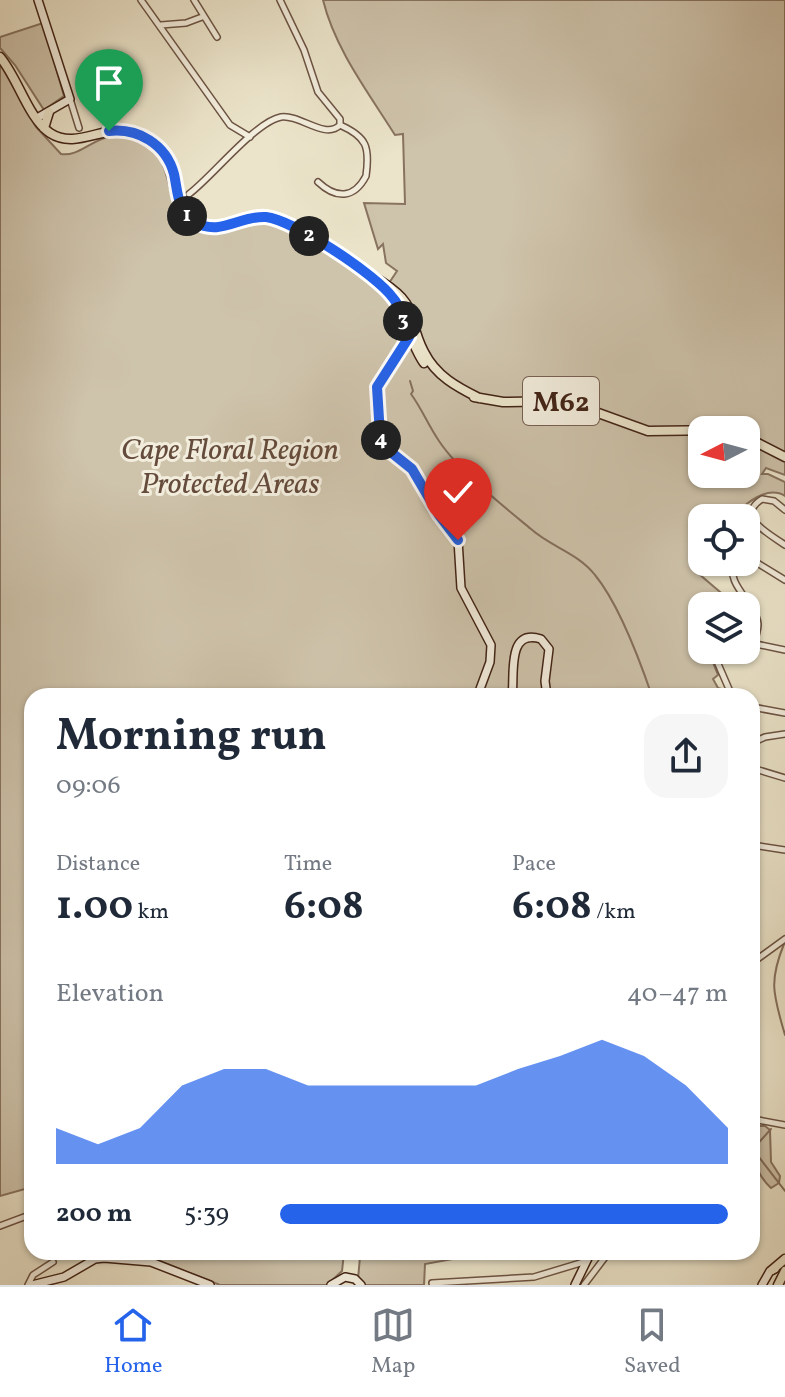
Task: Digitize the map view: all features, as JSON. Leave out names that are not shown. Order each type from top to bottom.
[{"type":"main road","points":[[37,118],[70,99],[38,0]]},
{"type":"main road","points":[[0,57],[16,78],[44,128]]},
{"type":"main road","points":[[44,128],[49,112]]},
{"type":"main road","name":"M62","points":[[44,128],[71,139],[118,130],[143,135],[167,158],[174,174],[179,203],[193,221],[217,228],[253,217],[275,219],[326,246],[399,295],[409,306],[404,307],[409,337],[427,367],[457,391],[503,402],[565,401],[648,431],[688,430]]},
{"type":"main road","name":"M62","points":[[371,277],[394,298],[436,371],[452,384],[479,398]]},
{"type":"main road","points":[[409,337],[377,387],[380,435],[387,449],[412,469],[458,540],[462,590],[491,645],[490,662],[480,688]]},
{"type":"main road","points":[[760,444],[785,457]]},
{"type":"main road","points":[[513,688],[516,647],[524,638],[534,637],[543,641],[549,649],[546,688]]},
{"type":"main road","points":[[762,1285],[772,1270],[785,1259]]},
{"type":"main road","points":[[30,1285],[64,1277],[93,1260]]},
{"type":"main road","points":[[128,1260],[151,1262],[210,1285]]},
{"type":"main road","points":[[575,1285],[587,1261]]},
{"type":"main road","points":[[772,1270],[785,1272],[778,1285]]},
{"type":"main road","points":[[331,1285],[345,1277],[355,1279],[361,1285]]},
{"type":"street","points":[[141,0],[230,125],[250,137]]},
{"type":"street","points":[[194,0],[217,37]]},
{"type":"street","points":[[280,0],[304,50],[318,92],[340,119],[340,125]]},
{"type":"street","points":[[161,25],[186,23],[202,17]]},
{"type":"street","points":[[70,99],[79,128]]},
{"type":"street","points":[[189,194],[250,137],[279,118],[293,118],[326,130],[334,130],[340,125]]},
{"type":"street","points":[[318,182],[345,196],[366,176],[365,141],[357,133],[340,125]]},
{"type":"street","points":[[785,510],[774,501],[762,499],[753,507],[751,515],[755,524],[785,545]]},
{"type":"street","points":[[760,565],[785,580]]},
{"type":"street","points":[[760,645],[785,650]]},
{"type":"street","points":[[718,664],[729,688]]},
{"type":"street","points":[[760,708],[785,713]]},
{"type":"street","points":[[760,739],[785,734]]},
{"type":"street","points":[[760,770],[785,778]]},
{"type":"street","points":[[760,846],[785,850]]},
{"type":"street","points":[[760,957],[785,939]]},
{"type":"street","points":[[760,1120],[785,1125]]},
{"type":"street","points":[[0,1226],[24,1217]]},
{"type":"street","points":[[584,1285],[603,1260]]},
{"type":"street","points":[[432,1283],[534,1277],[587,1261]]},
{"type":"street","points":[[30,1285],[33,1275],[53,1262]]},
{"type":"green space","name":"Cape Floral Region Protected Areas","points":[[323,0],[785,0],[785,475],[766,468],[762,474],[785,482],[785,496],[764,494],[748,504],[688,504],[688,576],[701,576],[720,592],[688,592],[688,664],[714,664],[718,675],[713,679],[718,688],[24,688],[24,1189],[0,1196],[0,63],[36,127],[61,154],[76,152],[108,137],[129,137],[146,144],[157,153],[175,205],[192,226],[211,232],[259,222],[281,226],[328,251],[383,292],[397,271],[386,263],[383,244],[378,249],[364,203],[405,204],[403,134],[395,135],[344,53]]},
{"type":"green space","points":[[43,23],[64,96],[44,110],[0,48],[0,37]]},
{"type":"green space","points":[[760,1126],[770,1130],[771,1162],[780,1176],[779,1183],[771,1188],[760,1174]]},
{"type":"green space","points":[[157,1260],[343,1260],[342,1271],[327,1285],[220,1285]]},
{"type":"green space","points":[[360,1260],[447,1260],[425,1264],[424,1285],[364,1285],[358,1279]]},
{"type":"waterway","points":[[410,381],[411,394],[439,441],[458,464],[531,529],[581,561],[595,575],[620,616],[649,688]]},
{"type":"waterway","points":[[784,944],[776,969],[774,990],[785,1035]]},
{"type":"waterway","points":[[760,1141],[771,1129]]},
{"type":"waterway","points":[[760,1158],[785,1191]]},
{"type":"route","points":[[109,131],[136,133],[148,138],[164,153],[174,174],[179,203],[188,217],[197,223],[217,228],[253,217],[281,221],[326,246],[371,277],[394,298],[409,337],[377,387],[381,440],[388,450],[412,469],[458,540]]}]
